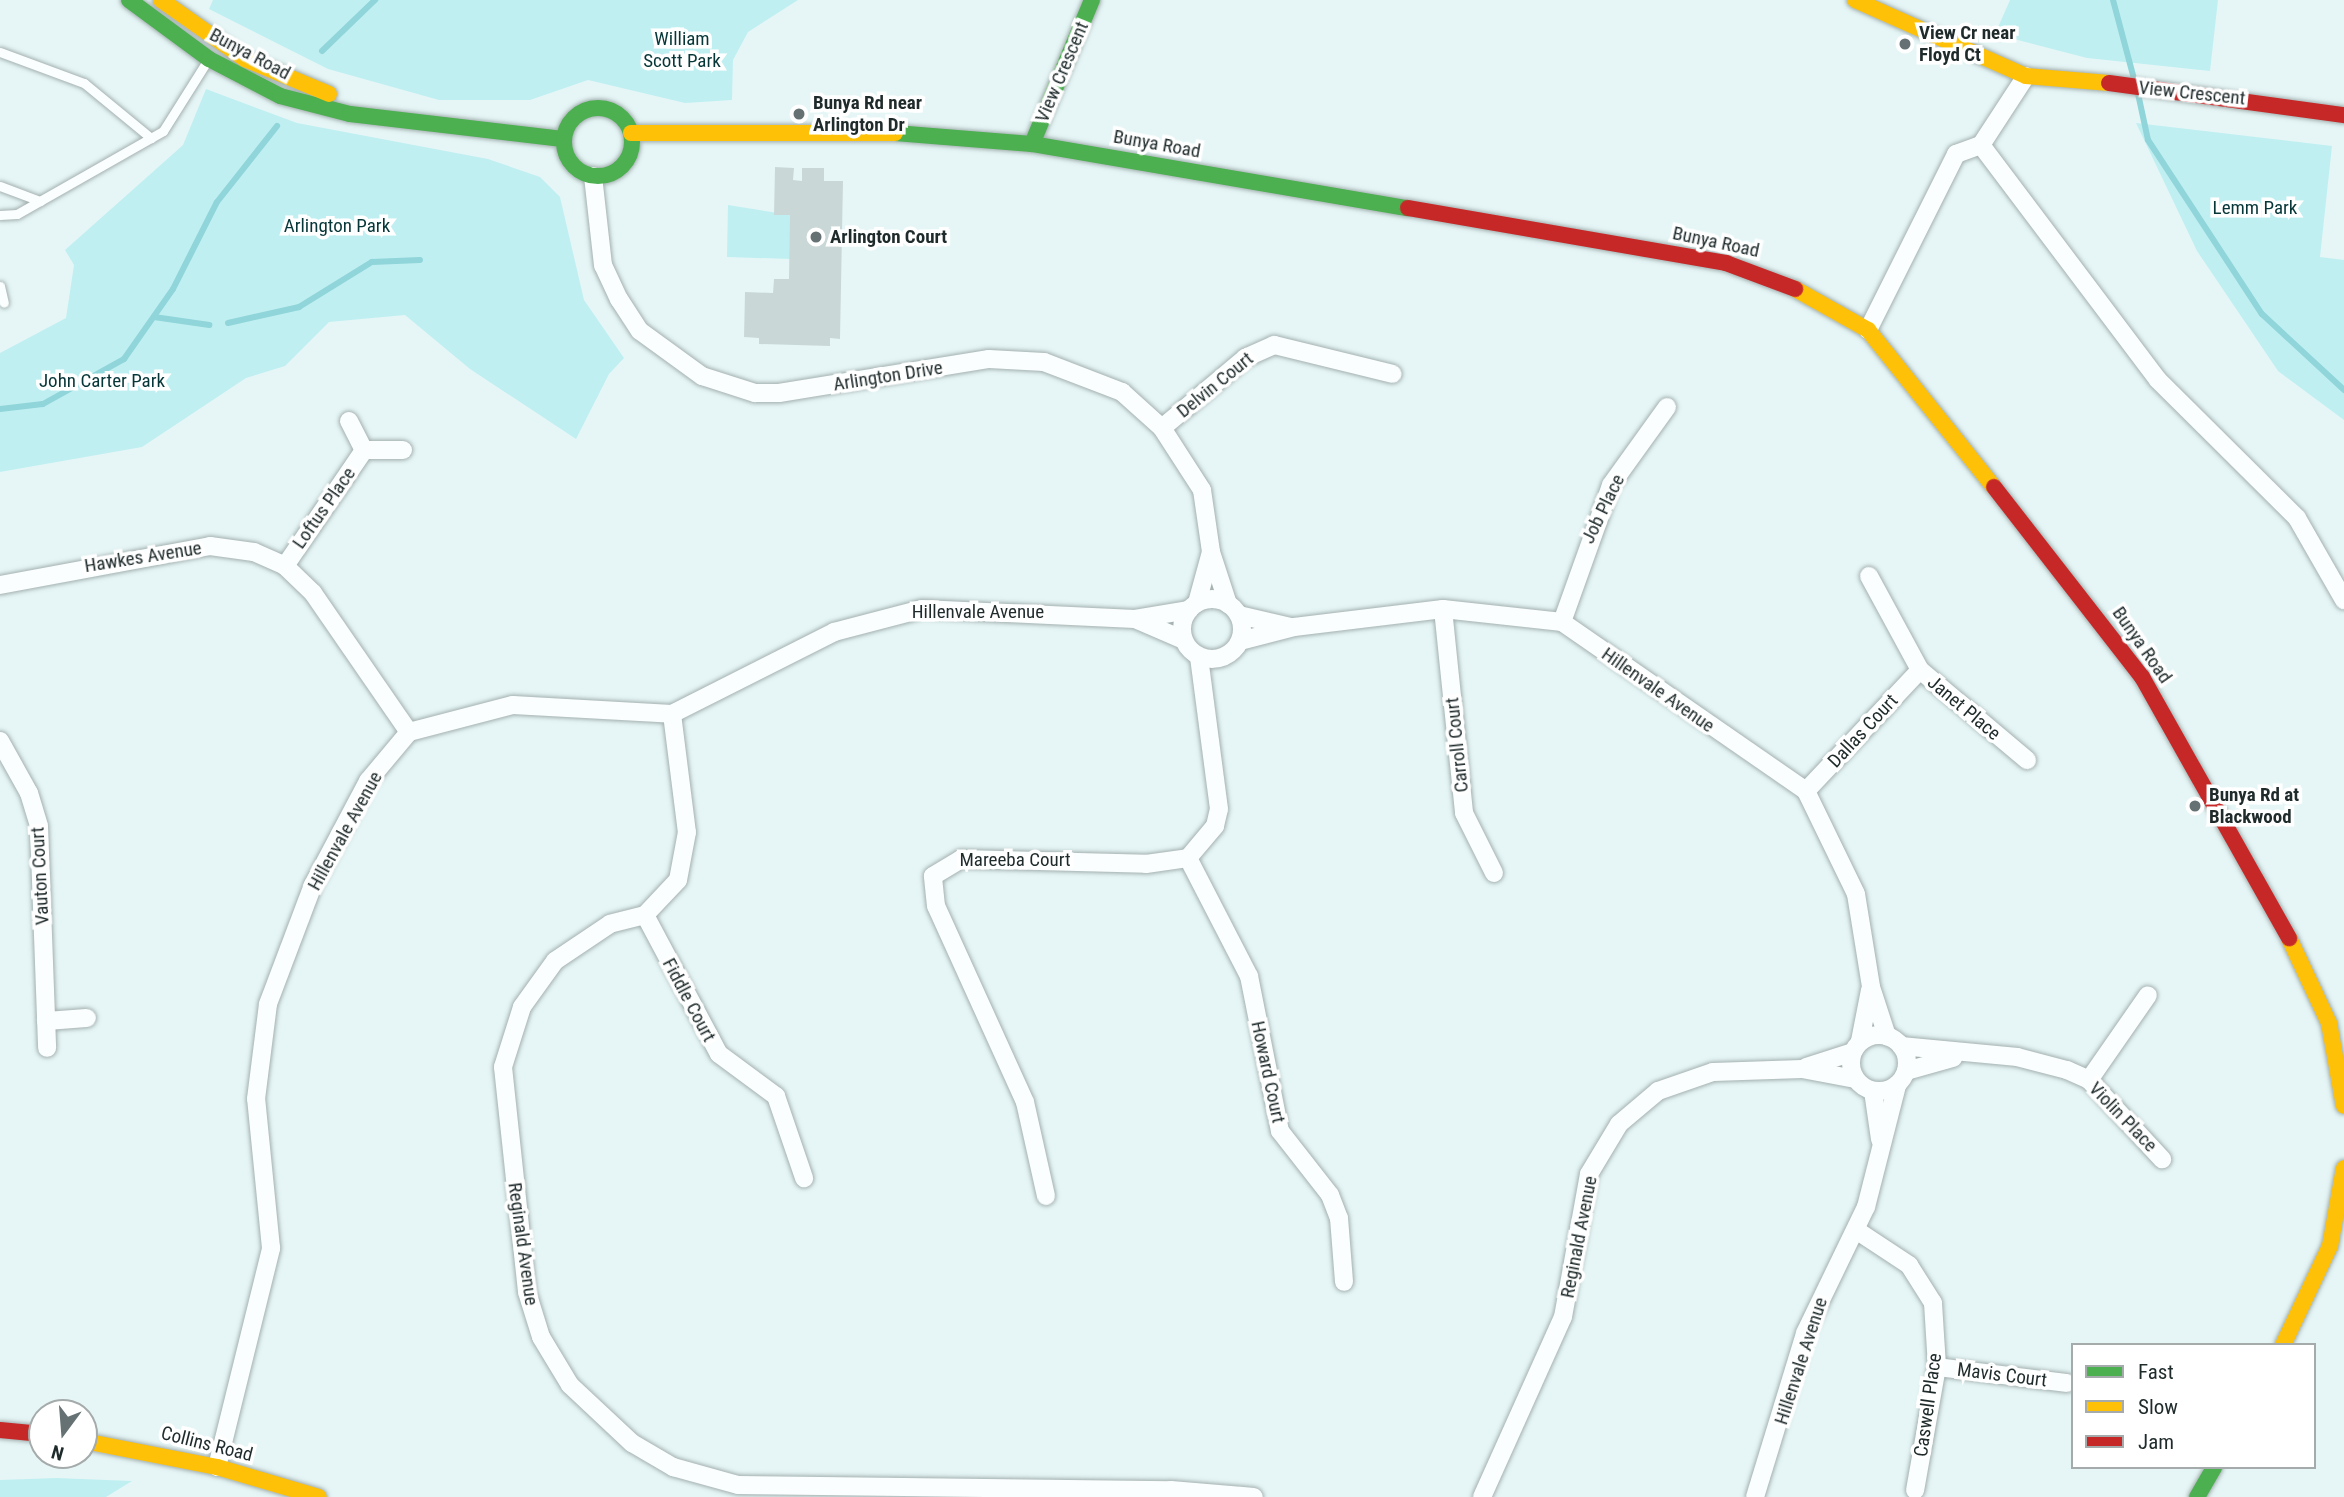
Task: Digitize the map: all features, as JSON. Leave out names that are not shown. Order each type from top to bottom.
[{"type":"street","name":"Bunya Road","points":[[129,0],[209,59],[281,96],[349,114],[407,117],[563,139]]},
{"type":"street","name":"Bunya Road","points":[[161,0],[218,43],[286,79],[407,117]]},
{"type":"street","name":"View Crescent","points":[[1032,144],[1092,0]]},
{"type":"street","name":"View Crescent","points":[[1856,0],[2026,76],[2163,95],[2344,115]]},
{"type":"street","points":[[1868,330],[1956,154],[1981,145],[2026,76]]},
{"type":"street","points":[[589,108],[620,115],[631,133],[624,165],[593,176],[568,159],[563,139],[571,120],[589,108]]},
{"type":"street","name":"Bunya Road","points":[[631,133],[884,132],[1032,144],[1726,263],[1785,280],[1868,330],[2142,677],[2303,964],[2329,1023],[2344,1106]]},
{"type":"street","points":[[1981,145],[2158,380],[2297,518],[2336,577],[2344,600]]},
{"type":"street","name":"Arlington Drive","points":[[593,176],[603,265],[619,299],[640,331],[702,376],[755,393],[779,393],[989,359],[1044,362],[1122,392],[1162,428],[1202,490],[1211,552],[1233,610]]},
{"type":"street","name":"Delvin Court","points":[[1162,428],[1245,358],[1274,345],[1393,374]]},
{"type":"street","name":"Job Place","points":[[1562,622],[1611,485],[1667,407]]},
{"type":"street","name":"Loftus Place","points":[[349,421],[364,450]]},
{"type":"street","name":"Loftus Place","points":[[364,450],[403,450]]},
{"type":"street","name":"Loftus Place","points":[[285,566],[364,450]]},
{"type":"street","name":"Hawkes Avenue","points":[[0,585],[210,546],[254,552],[285,566],[341,631],[410,732]]},
{"type":"street","name":"Arlington Drive","points":[[1193,606],[1211,552]]},
{"type":"street","name":"Janet Place","points":[[1869,576],[1920,670],[2026,760]]},
{"type":"street","points":[[1188,858],[1214,826],[1219,809],[1209,696],[1199,657],[1184,639],[1193,606],[1233,610],[1240,641],[1221,658],[1209,696]]},
{"type":"street","name":"Hillenvale Avenue","points":[[217,1467],[271,1248],[256,1099],[268,1004],[313,885],[368,781],[410,732],[513,705],[671,714],[874,617],[922,609],[998,609],[1135,619],[1193,606]]},
{"type":"street","name":"Hillenvale Avenue","points":[[1240,641],[1294,627],[1443,609],[1562,622],[1806,791],[1856,894],[1871,987],[1894,1041],[1902,1078],[1856,1230],[1805,1333],[1755,1497]]},
{"type":"street","name":"Carroll Court","points":[[1443,609],[1464,813],[1494,873]]},
{"type":"street","name":"Hillenvale Avenue","points":[[1233,610],[1294,627]]},
{"type":"street","name":"Hillenvale Avenue","points":[[1135,619],[1184,639]]},
{"type":"street","points":[[1199,657],[1221,658]]},
{"type":"street","name":"Dallas Court","points":[[1806,791],[1920,670]]},
{"type":"street","points":[[645,915],[685,863],[671,714]]},
{"type":"street","name":"Vauton Court","points":[[0,741],[29,793],[39,826],[47,1048]]},
{"type":"street","name":"Mareeba Court","points":[[1046,1196],[1025,1102],[936,906],[933,876],[961,859],[1146,864],[1188,858]]},
{"type":"street","name":"Howard Court","points":[[1188,858],[1246,968],[1280,1130],[1319,1179],[1339,1218],[1344,1283]]},
{"type":"street","name":"Fiddle Court","points":[[645,915],[719,1054],[776,1096],[804,1178]]},
{"type":"street","name":"Reginald Avenue","points":[[645,915],[610,924],[555,961],[522,1007],[503,1067],[534,1318],[570,1385],[607,1424],[673,1467],[771,1489],[1171,1490],[1254,1497]]},
{"type":"street","name":"Hillenvale Avenue","points":[[1855,1079],[1857,1047],[1871,987]]},
{"type":"street","points":[[2089,1080],[2148,995]]},
{"type":"street","points":[[46,1021],[88,1018]]},
{"type":"street","name":"Reginald Avenue","points":[[1802,1069],[1857,1047],[1894,1041]]},
{"type":"street","name":"Violin Place","points":[[1894,1041],[1960,1056],[2046,1062],[2089,1080],[2162,1159]]},
{"type":"street","name":"Violin Place","points":[[1873,1091],[1960,1056]]},
{"type":"street","name":"Reginald Avenue","points":[[1482,1497],[1563,1317],[1589,1174],[1619,1124],[1658,1091],[1691,1077],[1802,1069],[1855,1079]]},
{"type":"street","points":[[1855,1079],[1873,1091]]},
{"type":"street","name":"Hillenvale Avenue","points":[[1873,1091],[1881,1149]]},
{"type":"street","points":[[2284,1343],[2330,1246],[2344,1168]]},
{"type":"street","name":"Caswell Place","points":[[1856,1230],[1909,1265],[1924,1283],[1937,1324],[1937,1367],[1915,1490]]},
{"type":"street","name":"Mavis Court","points":[[1937,1367],[2067,1383]]},
{"type":"street","points":[[0,1430],[28,1433]]},
{"type":"street","name":"Collins Road","points":[[98,1443],[217,1467],[319,1497]]},
{"type":"street","points":[[2197,1497],[2213,1469]]},
{"type":"lane","points":[[0,215],[40,201],[163,131],[218,43]]},
{"type":"lane","points":[[0,52],[84,83],[151,138]]},
{"type":"lane","points":[[0,186],[40,201]]},
{"type":"lane","points":[[0,286],[4,303]]},
{"type":"green space","name":"William Scott Park","points":[[213,0],[798,0],[748,32],[733,60],[732,100],[685,103],[588,80],[530,100],[439,100],[328,69],[209,9]]},
{"type":"green space","points":[[2010,0],[2218,0],[2210,71],[2087,58],[1995,34]]},
{"type":"green space","name":"Arlington Park","points":[[206,89],[297,123],[488,159],[540,177],[560,197],[584,300],[624,358],[609,374],[576,439],[470,369],[405,315],[329,322],[285,366],[246,378],[142,447],[0,472],[0,353],[66,318],[74,265],[65,250],[183,145]]},
{"type":"green space","name":"Lemm Park","points":[[2136,123],[2332,146],[2320,257],[2344,260],[2344,420],[2278,371],[2197,251]]},
{"type":"green space","points":[[728,205],[790,215],[790,259],[727,257]]},
{"type":"green space","points":[[56,1478],[132,1481],[106,1497],[0,1497],[0,1480]]},
{"type":"building","name":"Arlington Court","points":[[775,167],[794,168],[793,180],[802,181],[802,168],[824,168],[824,181],[843,181],[840,339],[830,338],[830,346],[759,344],[759,338],[744,337],[745,292],[773,293],[774,279],[789,279],[790,215],[774,215]]},
{"type":"waterway","points":[[322,51],[375,0]]},
{"type":"waterway","points":[[2113,0],[2134,79]]},
{"type":"waterway","points":[[2137,89],[2148,140],[2262,314],[2344,390]]},
{"type":"waterway","points":[[0,409],[43,404],[124,359],[173,289],[217,202],[277,126]]},
{"type":"waterway","points":[[228,323],[299,307],[372,262],[420,260]]},
{"type":"waterway","points":[[154,317],[209,325]]},
{"type":"traffic: fast","points":[[129,0],[209,59],[280,96],[350,114],[563,139]]},
{"type":"traffic: fast","points":[[1032,144],[1092,0]]},
{"type":"traffic: fast","points":[[591,108],[605,108],[617,113],[627,123],[632,142],[627,161],[617,171],[605,176],[591,176],[579,171],[569,161],[564,149],[564,135],[569,123],[579,113],[591,108]]},
{"type":"traffic: fast","points":[[895,133],[1032,144],[1408,208]]},
{"type":"traffic: fast","points":[[2197,1497],[2213,1469]]},
{"type":"traffic: slow","points":[[161,0],[245,59],[329,94]]},
{"type":"traffic: slow","points":[[1855,0],[2026,76],[2109,83]]},
{"type":"traffic: slow","points":[[631,133],[895,133]]},
{"type":"traffic: slow","points":[[1795,289],[1868,330],[1994,487]]},
{"type":"traffic: slow","points":[[2289,938],[2329,1023],[2344,1106]]},
{"type":"traffic: slow","points":[[2284,1343],[2330,1246],[2344,1168]]},
{"type":"traffic: slow","points":[[98,1444],[217,1467],[319,1497]]},
{"type":"traffic: jam","points":[[2109,83],[2344,115]]},
{"type":"traffic: jam","points":[[1408,208],[1726,263],[1795,289]]},
{"type":"traffic: jam","points":[[1994,487],[2142,677],[2289,938]]},
{"type":"traffic: jam","points":[[0,1430],[28,1433]]},
{"type":"place","name":"View Cr near Floyd Ct","points":[[1905,44]]},
{"type":"place","name":"Bunya Rd near Arlington Dr","points":[[799,114]]},
{"type":"place","name":"Arlington Court","points":[[816,237]]},
{"type":"place","name":"Bunya Rd at Blackwood","points":[[2195,806]]},
{"type":"park label","name":"John Carter Park","points":[[102,381]]}]
